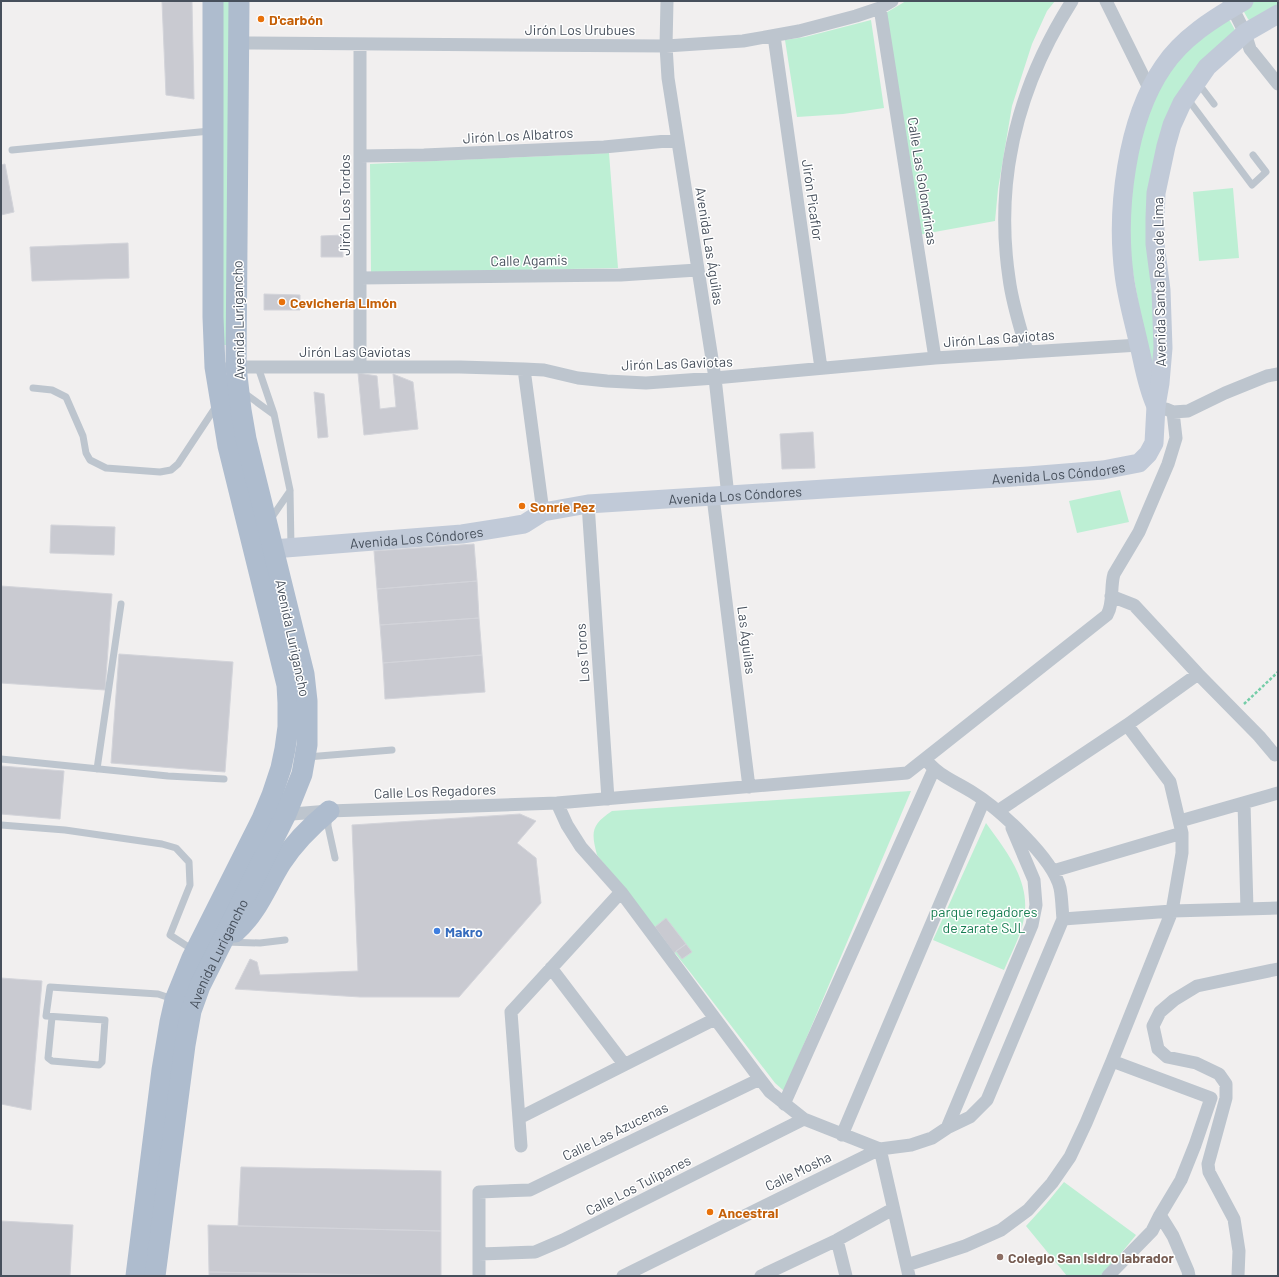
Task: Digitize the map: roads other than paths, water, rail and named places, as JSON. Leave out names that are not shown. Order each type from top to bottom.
[{"type":"main road","name":"Avenida Lurigancho","points":[[155,1276],[162,1070],[170,1022],[182,980],[195,951],[262,818],[281,768],[288,727],[287,685],[228,446],[216,367],[213,317],[213,1]]},
{"type":"main road","name":"Avenida Lurigancho","points":[[136,1276],[191,1011],[200,986],[286,814],[302,774],[308,720],[304,674],[282,548],[268,524],[246,439],[236,367],[239,1]]},
{"type":"main road","name":"Avenida Santa Rosa de Lima","points":[[1165,409],[1151,396],[1129,304],[1122,249],[1122,200],[1125,176],[1139,116],[1150,90],[1163,67],[1178,49],[1212,20],[1235,3]]},
{"type":"main road","name":"Avenida Santa Rosa de Lima","points":[[1165,409],[1160,383],[1163,348],[1161,290],[1156,244],[1155,212],[1156,194],[1170,150],[1172,125],[1186,96],[1207,67],[1245,33],[1278,14]]},
{"type":"main road","name":"Avenida Los Cóndores","points":[[282,548],[462,534],[524,524],[543,512],[588,504],[1020,477],[1103,470],[1139,463],[1148,454],[1154,443],[1165,409]]},
{"type":"main road","points":[[222,942],[241,927],[251,916],[288,853],[306,832],[329,811]]},
{"type":"street","name":"Avenida Las Águilas","points":[[667,1],[666,46],[668,78],[715,378],[721,496]]},
{"type":"street","name":"Jirón Los Urubues","points":[[239,43],[666,46],[743,41],[774,36],[799,31],[880,8],[892,1]]},
{"type":"street","points":[[1027,352],[1016,316],[1009,279],[1005,242],[1005,200],[1009,159],[1018,119],[1031,80],[1057,25],[1072,1]]},
{"type":"street","points":[[1106,1],[1150,90]]},
{"type":"street","points":[[1235,3],[1250,49],[1278,84]]},
{"type":"street","name":"Calle Las Golondrinas","points":[[880,8],[935,358]]},
{"type":"street","name":"Jirón Picaflor","points":[[774,36],[821,368]]},
{"type":"street","name":"Jirón Los Tordos","points":[[360,44],[360,367]]},
{"type":"street","name":"Jirón Los Albatros","points":[[360,156],[424,155],[604,147],[677,140]]},
{"type":"street","name":"Calle Agamis","points":[[360,278],[621,275],[697,270]]},
{"type":"street","name":"Jirón Las Gaviotas","points":[[216,367],[524,369],[544,370],[578,378],[646,383],[935,358],[1139,345]]},
{"type":"street","points":[[524,369],[543,512]]},
{"type":"street","points":[[1165,409],[1188,411],[1225,393],[1267,376],[1278,374]]},
{"type":"street","name":"Calle Los Regadores","points":[[262,818],[286,814],[329,811],[557,803],[907,773],[1107,615],[1110,609],[1112,580],[1114,574],[1139,532],[1168,464],[1176,438],[1165,409]]},
{"type":"street","name":"Las Águilas","points":[[721,496],[749,786]]},
{"type":"street","name":"Los Toros","points":[[588,504],[608,799]]},
{"type":"street","points":[[1111,596],[1134,605],[1198,674],[1259,736],[1275,755]]},
{"type":"street","points":[[1003,815],[1198,674]]},
{"type":"street","points":[[880,1149],[908,1271],[1001,1230],[1028,1210],[1052,1183],[1070,1157],[1112,1061],[1172,911],[1182,853],[1181,827],[1170,782],[1127,725]]},
{"type":"street","points":[[557,803],[567,825],[582,847],[621,892],[770,1092],[804,1119],[880,1149],[911,1145],[932,1138],[947,1128],[970,1117],[987,1100],[1064,919],[1060,887],[1053,871],[1032,845],[1003,815],[972,792],[943,776],[925,759]]},
{"type":"street","points":[[784,1104],[934,769]]},
{"type":"street","points":[[1053,871],[1181,827],[1244,803],[1278,793]]},
{"type":"street","points":[[842,1135],[984,800]]},
{"type":"street","points":[[1244,803],[1247,909]]},
{"type":"street","points":[[947,1128],[1032,925],[1036,905],[1034,880],[1003,815]]},
{"type":"street","points":[[521,1146],[511,1012],[621,892]]},
{"type":"street","points":[[1064,919],[1172,911],[1278,908]]},
{"type":"street","points":[[551,968],[624,1064]]},
{"type":"street","points":[[1238,1276],[1240,1251],[1234,1219],[1209,1172],[1208,1164],[1226,1098],[1226,1084],[1219,1074],[1196,1063],[1167,1057],[1158,1049],[1153,1026],[1160,1012],[1174,1000],[1197,986],[1278,969]]},
{"type":"street","points":[[519,1118],[715,1019]]},
{"type":"street","points":[[1108,1276],[1152,1230],[1181,1180],[1211,1098],[1112,1061]]},
{"type":"street","name":"Calle Las Azucenas","points":[[479,1254],[479,1192],[530,1190],[760,1079]]},
{"type":"street","name":"Calle Los Tulipanes","points":[[479,1254],[535,1252],[563,1240],[804,1119]]},
{"type":"street","name":"Calle Mosha","points":[[623,1276],[880,1149]]},
{"type":"street","points":[[761,1276],[787,1270],[893,1209]]},
{"type":"street","points":[[1160,1215],[1173,1236],[1189,1276]]},
{"type":"street","points":[[837,1240],[846,1276]]},
{"type":"street","points":[[479,1254],[479,1276]]},
{"type":"lane","points":[[1197,81],[1214,104]]},
{"type":"lane","points":[[1186,96],[1252,185],[1266,172],[1253,155]]},
{"type":"lane","points":[[12,150],[213,131]]},
{"type":"lane","points":[[258,367],[274,414],[290,490],[282,548]]},
{"type":"lane","points":[[34,388],[52,390],[66,397],[83,436],[86,453],[90,460],[106,468],[160,472],[171,470],[178,464],[220,400]]},
{"type":"lane","points":[[239,389],[274,414]]},
{"type":"lane","points":[[268,524],[290,490]]},
{"type":"lane","points":[[97,768],[121,604]]},
{"type":"lane","points":[[305,757],[392,750]]},
{"type":"lane","points":[[1,759],[224,780]]},
{"type":"lane","points":[[329,811],[328,826],[335,858]]},
{"type":"lane","points":[[1,825],[65,830],[162,844],[176,848],[189,862],[190,885],[170,935],[195,951]]},
{"type":"lane","points":[[222,942],[260,943],[285,940]]},
{"type":"lane","points":[[52,1017],[48,1058],[52,1061],[99,1065],[102,1062],[105,1020],[46,1016],[50,987],[158,994],[176,1000]]},
{"type":"place","name":"D'carbón","points":[[261,19]]},
{"type":"place","name":"Cevichería Limón","points":[[282,302]]},
{"type":"place","name":"Sonríe Pez","points":[[522,506]]},
{"type":"place","name":"Makro","points":[[437,931]]},
{"type":"place","name":"Ancestral","points":[[710,1212]]},
{"type":"place","name":"Colegio San Isidro labrador","points":[[1000,1257]]},
{"type":"park label","name":"parque regadores de zarate SJL","points":[[984,920]]}]
